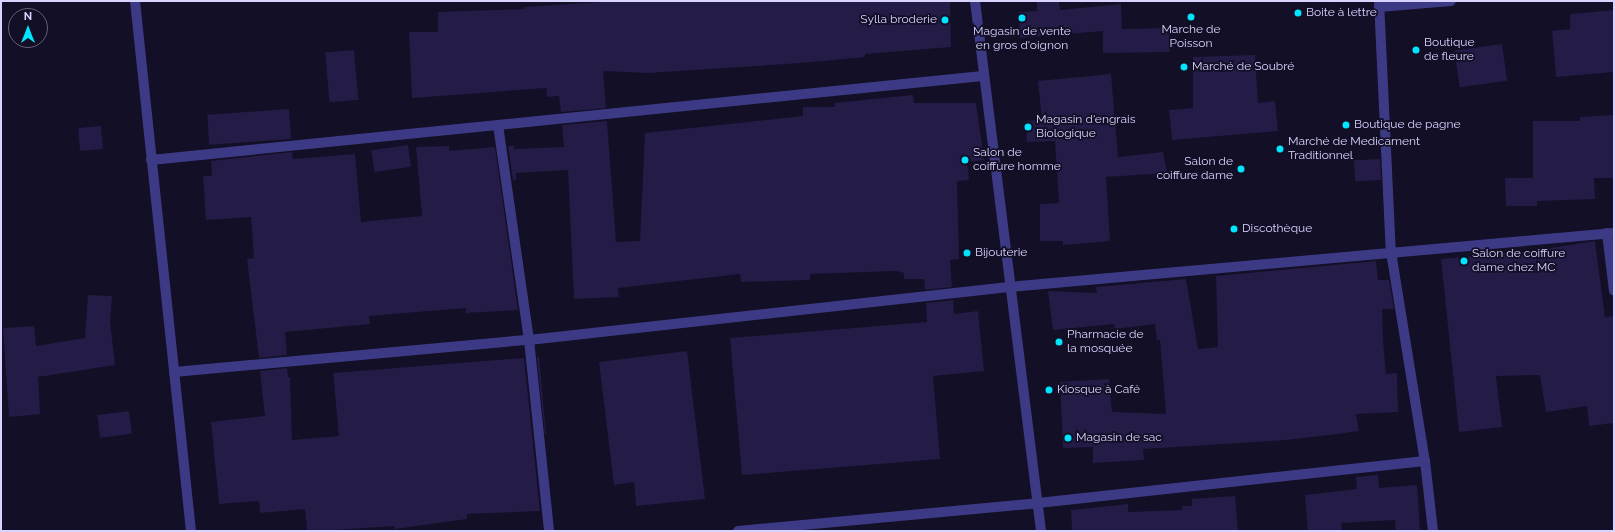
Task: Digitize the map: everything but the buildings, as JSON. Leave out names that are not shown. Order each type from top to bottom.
[{"type":"street","points":[[135,1],[191,531]]},
{"type":"street","points":[[975,1],[1009,287],[1041,531]]},
{"type":"street","points":[[1433,531],[1425,461],[1391,252],[1379,4],[1451,1]]},
{"type":"street","points":[[151,160],[983,76]]},
{"type":"street","points":[[498,125],[528,340],[548,531]]},
{"type":"street","points":[[174,372],[528,340],[1009,287],[1611,233],[1614,291]]},
{"type":"street","points":[[738,531],[811,527],[1425,461]]},
{"type":"place","name":"Boite à lettre","points":[[1298,13]]},
{"type":"place","name":"Marche de Poisson","points":[[1191,17]]},
{"type":"place","name":"Magasin de vente en gros d'oignon","points":[[1022,18]]},
{"type":"place","name":"Sylla broderie","points":[[945,20]]},
{"type":"place","name":"Boutique de fleure","points":[[1416,50]]},
{"type":"place","name":"Marché de Soubré","points":[[1184,67]]},
{"type":"place","name":"Boutique de pagne","points":[[1346,125]]},
{"type":"place","name":"Magasin d'engrais Biologique","points":[[1028,127]]},
{"type":"place","name":"Marché de Medicament Traditionnel","points":[[1280,149]]},
{"type":"place","name":"Salon de coiffure homme","points":[[965,160]]},
{"type":"place","name":"Salon de coiffure dame","points":[[1241,169]]},
{"type":"place","name":"Discothèque","points":[[1234,229]]},
{"type":"place","name":"Bijouterie","points":[[967,253]]},
{"type":"place","name":"Salon de coiffure dame chez MC","points":[[1464,261]]},
{"type":"place","name":"Pharmacie de la mosquée","points":[[1059,342]]},
{"type":"place","name":"Kiosque à Café","points":[[1049,390]]},
{"type":"place","name":"Magasin de sac","points":[[1068,438]]}]
